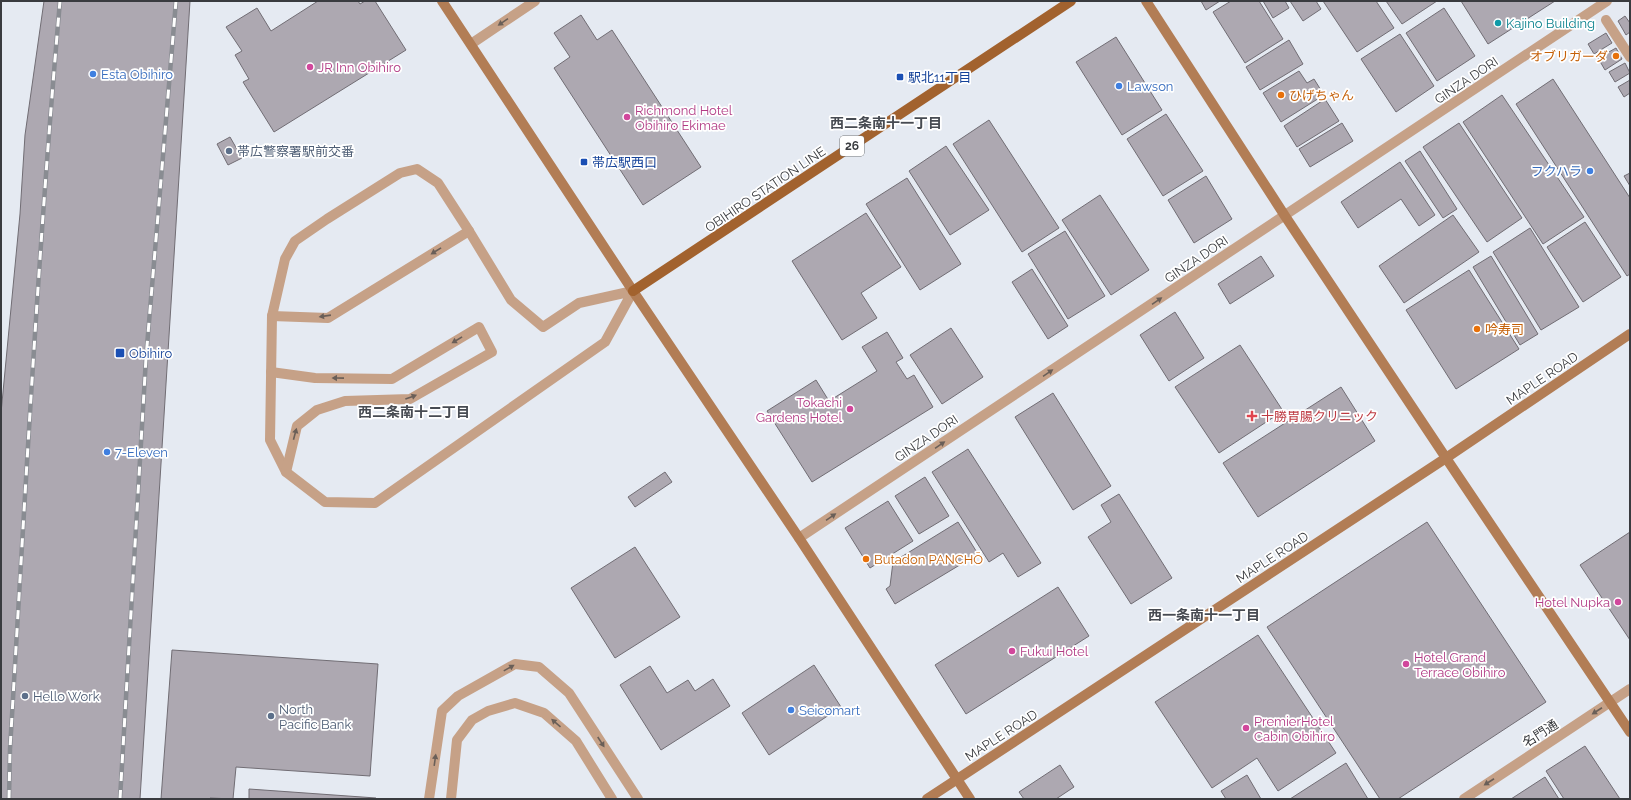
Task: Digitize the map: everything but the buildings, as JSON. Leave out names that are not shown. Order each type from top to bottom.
[{"type":"main road","name":"OBIHIRO STATION LINE","points":[[633,291],[1071,1]]},
{"type":"street","points":[[442,1],[633,291],[799,538],[970,799]]},
{"type":"street","points":[[471,44],[535,1]]},
{"type":"street","points":[[1146,1],[1285,216],[1630,732]]},
{"type":"street","name":"GINZA DORI","points":[[799,538],[1607,1]]},
{"type":"street","points":[[1606,20],[1630,57]]},
{"type":"street","points":[[418,169],[438,184],[469,231],[511,300],[543,327],[579,303],[633,291],[605,342],[375,503],[325,502],[286,472],[270,440],[272,316],[285,259],[296,241],[400,173],[418,169]]},
{"type":"street","points":[[272,316],[328,318],[469,231]]},
{"type":"street","points":[[271,372],[315,378],[392,379],[479,327],[492,352],[410,399],[345,401],[317,410],[298,426],[286,472]]},
{"type":"street","name":"MAPLE ROAD","points":[[927,799],[1446,458],[1630,334]]},
{"type":"street","points":[[430,799],[442,711],[458,696],[515,664],[539,667],[569,693],[638,799]]},
{"type":"street","name":"名門通","points":[[1464,799],[1630,689]]},
{"type":"street","points":[[451,799],[457,740],[472,720],[488,711],[515,703],[544,713],[576,741],[612,799]]},
{"type":"railway","points":[[9,799],[10,749],[32,375],[60,1]]},
{"type":"railway","points":[[120,799],[146,358],[176,1]]},
{"type":"place","name":"Kajino Building","points":[[1498,23]]},
{"type":"place","name":"オブリガーダ","points":[[1616,56]]},
{"type":"place","name":"JR Inn Obihiro","points":[[310,67]]},
{"type":"place","name":"Esta Obihiro","points":[[93,74]]},
{"type":"place","name":"駅北11丁目","points":[[900,77]]},
{"type":"place","name":"Lawson","points":[[1119,86]]},
{"type":"place","name":"ひげちゃん","points":[[1281,95]]},
{"type":"place","name":"Richmond Hotel Obihiro Ekimae","points":[[627,117]]},
{"type":"place","name":"帯広警察署駅前交番","points":[[229,151]]},
{"type":"place","name":"帯広駅西口","points":[[584,162]]},
{"type":"place","name":"フクハラ","points":[[1590,171]]},
{"type":"place","name":"吟寿司","points":[[1477,329]]},
{"type":"place","name":"Obihiro","points":[[120,353]]},
{"type":"place","name":"Tokachi Gardens Hotel","points":[[850,409]]},
{"type":"place","name":"十勝胃腸クリニック","points":[[1252,416]]},
{"type":"place","name":"7-Eleven","points":[[107,452]]},
{"type":"place","name":"Butadon PANCHŌ","points":[[866,559]]},
{"type":"place","name":"Hotel Nupka","points":[[1618,602]]},
{"type":"place","name":"Fukui Hotel","points":[[1012,651]]},
{"type":"place","name":"Hotel Grand Terrace Obihiro","points":[[1406,664]]},
{"type":"place","name":"Hello Work","points":[[25,696]]},
{"type":"place","name":"Seicomart","points":[[791,710]]},
{"type":"place","name":"North Pacific Bank","points":[[271,716]]},
{"type":"place","name":"PremierHotel Cabin Obihiro","points":[[1246,728]]},
{"type":"district","name":"西二条南十一丁目","points":[[886,123]]},
{"type":"district","name":"西二条南十二丁目","points":[[414,412]]},
{"type":"district","name":"西一条南十一丁目","points":[[1204,615]]}]
